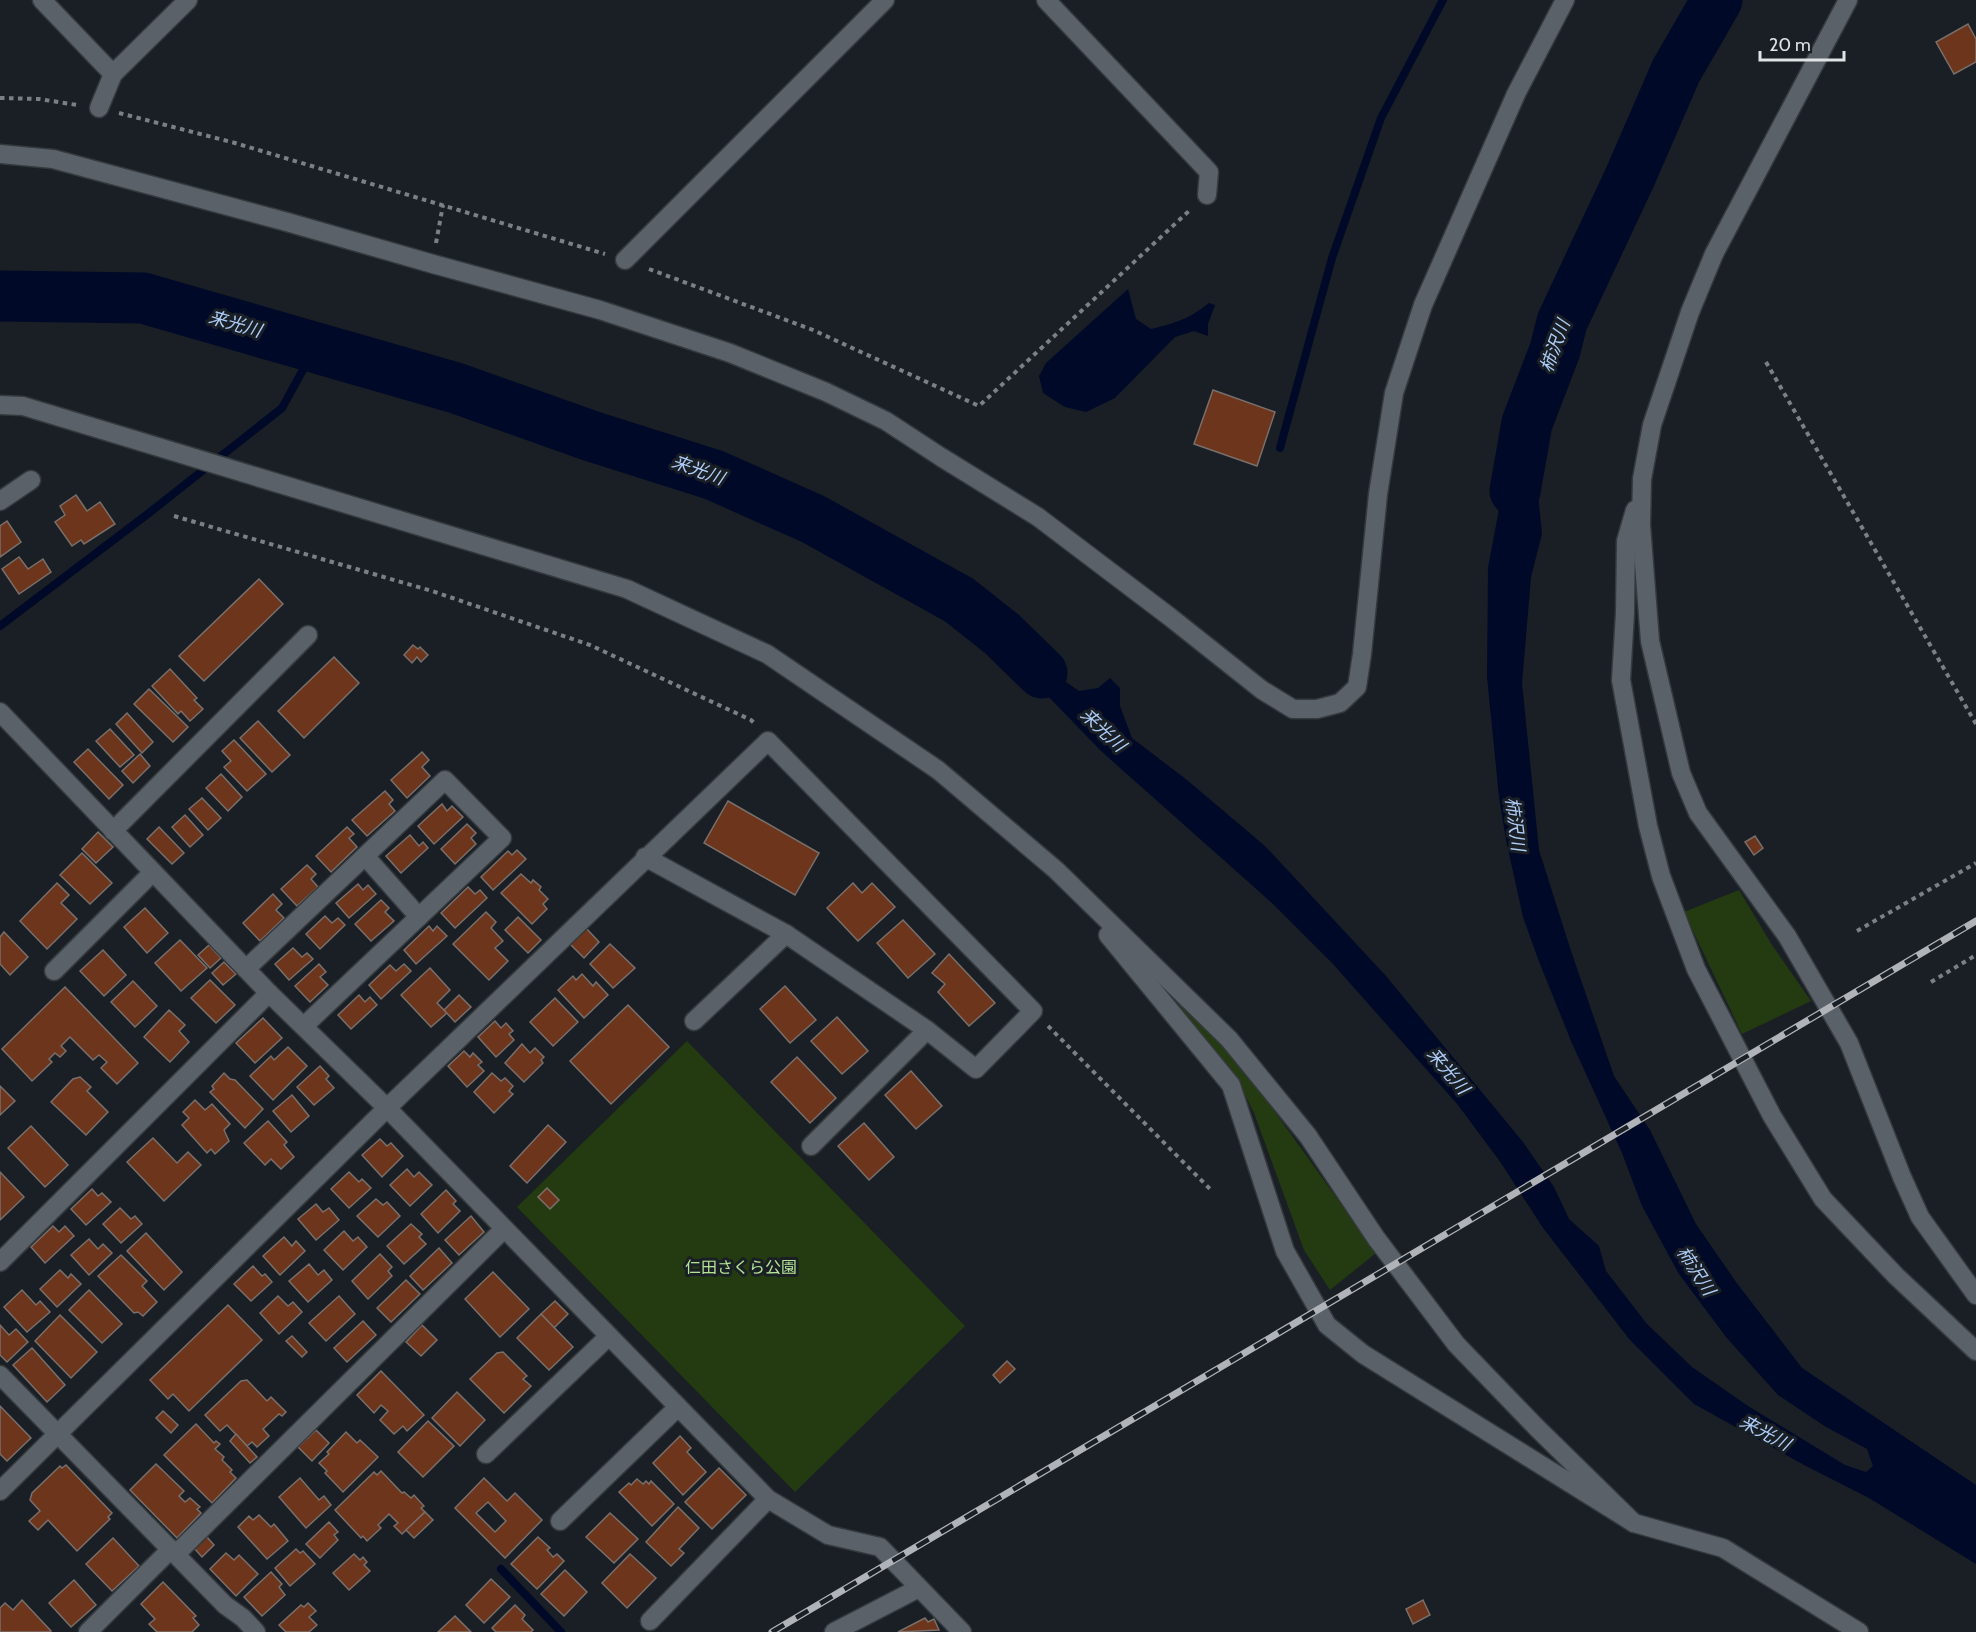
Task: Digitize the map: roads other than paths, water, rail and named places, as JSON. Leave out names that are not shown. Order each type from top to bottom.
[{"type":"street","points":[[42,0],[113,74]]},
{"type":"street","points":[[99,108],[113,74],[188,0]]},
{"type":"street","points":[[625,260],[885,0]]},
{"type":"street","points":[[1046,0],[1209,172],[1207,195]]},
{"type":"street","points":[[0,154],[53,159],[600,310],[730,353],[826,392],[886,421],[1038,517],[1262,690],[1293,708],[1317,709],[1340,703],[1357,687],[1378,494],[1392,404],[1423,305],[1516,94],[1565,0]]},
{"type":"street","points":[[1848,0],[1714,254],[1690,312],[1652,425],[1642,485],[1626,542],[1622,680],[1648,826],[1661,876],[1696,969],[1772,1116],[1823,1199],[1896,1276],[1976,1351]]},
{"type":"street","points":[[0,405],[23,406],[627,589],[767,654],[938,770],[1056,870],[1229,1039],[1308,1136],[1376,1238],[1456,1344],[1634,1523]]},
{"type":"street","points":[[0,501],[30,480]]},
{"type":"street","points":[[1642,485],[1643,564],[1650,641],[1681,773],[1698,813],[1786,936],[1834,1014],[1849,1043],[1920,1217],[1976,1295]]},
{"type":"street","points":[[113,831],[308,635]]},
{"type":"street","points":[[0,712],[269,993],[387,1107],[768,1499],[828,1535],[880,1547],[962,1632]]},
{"type":"street","points":[[0,1491],[387,1107],[645,857],[768,741],[1033,1011],[976,1069],[927,1030],[786,934],[645,857]]},
{"type":"street","points":[[246,969],[445,780],[502,838],[304,1026]]},
{"type":"street","points":[[365,856],[419,917]]},
{"type":"street","points":[[1056,870],[1231,1085],[1285,1251],[1327,1325],[1363,1354],[1634,1523],[1723,1548],[1858,1632]]},
{"type":"street","points":[[54,971],[153,872]]},
{"type":"street","points":[[694,1021],[786,934]]},
{"type":"street","points":[[0,1262],[269,993]]},
{"type":"street","points":[[811,1146],[927,1030]]},
{"type":"street","points":[[88,1632],[504,1229]]},
{"type":"street","points":[[486,1454],[609,1336]]},
{"type":"street","points":[[0,1375],[225,1605],[243,1618],[256,1632]]},
{"type":"street","points":[[560,1521],[678,1407]]},
{"type":"street","points":[[650,1621],[768,1499]]},
{"type":"street","points":[[834,1632],[919,1588]]},
{"type":"water","points":[[1128,289],[1136,319],[1151,329],[1182,320],[1209,303],[1215,305],[1208,324],[1208,336],[1194,331],[1175,337],[1115,398],[1086,412],[1065,407],[1043,393],[1039,376],[1046,363]]},
{"type":"water","points":[[1516,418],[1542,426],[1542,449],[1537,484],[1542,534],[1531,577],[1522,683],[1539,850],[1614,1076],[1650,1130],[1696,1224],[1736,1282],[1802,1368],[1976,1485],[1976,1564],[1869,1498],[1694,1404],[1630,1340],[1543,1228],[1501,1163],[1458,1105],[1333,964],[1273,904],[1101,751],[986,632],[996,616],[1024,639],[1056,675],[1079,691],[1098,688],[1110,678],[1120,688],[1120,706],[1132,738],[1187,780],[1265,846],[1386,976],[1523,1142],[1554,1187],[1569,1219],[1599,1246],[1606,1271],[1647,1324],[1692,1367],[1748,1406],[1845,1465],[1866,1472],[1873,1466],[1867,1449],[1826,1427],[1778,1395],[1726,1337],[1679,1274],[1642,1206],[1622,1153],[1571,1041],[1523,917],[1499,797],[1487,677],[1488,568]]},
{"type":"waterway","points":[[1280,448],[1332,258],[1381,118],[1443,0]]},
{"type":"waterway","name":"柿沢川","points":[[1515,491],[1527,423],[1555,350],[1562,322],[1630,177],[1676,71],[1717,0]]},
{"type":"waterway","name":"来光川","points":[[0,296],[143,298],[456,388],[591,436],[714,475],[813,519],[959,600],[1002,634],[1042,673]]},
{"type":"waterway","points":[[0,626],[282,408],[315,348]]},
{"type":"waterway","points":[[501,1569],[561,1632]]},
{"type":"railway","points":[[772,1632],[1976,921]]},
{"type":"park label","name":"仁田さくら公園","points":[[741,1267]]}]
